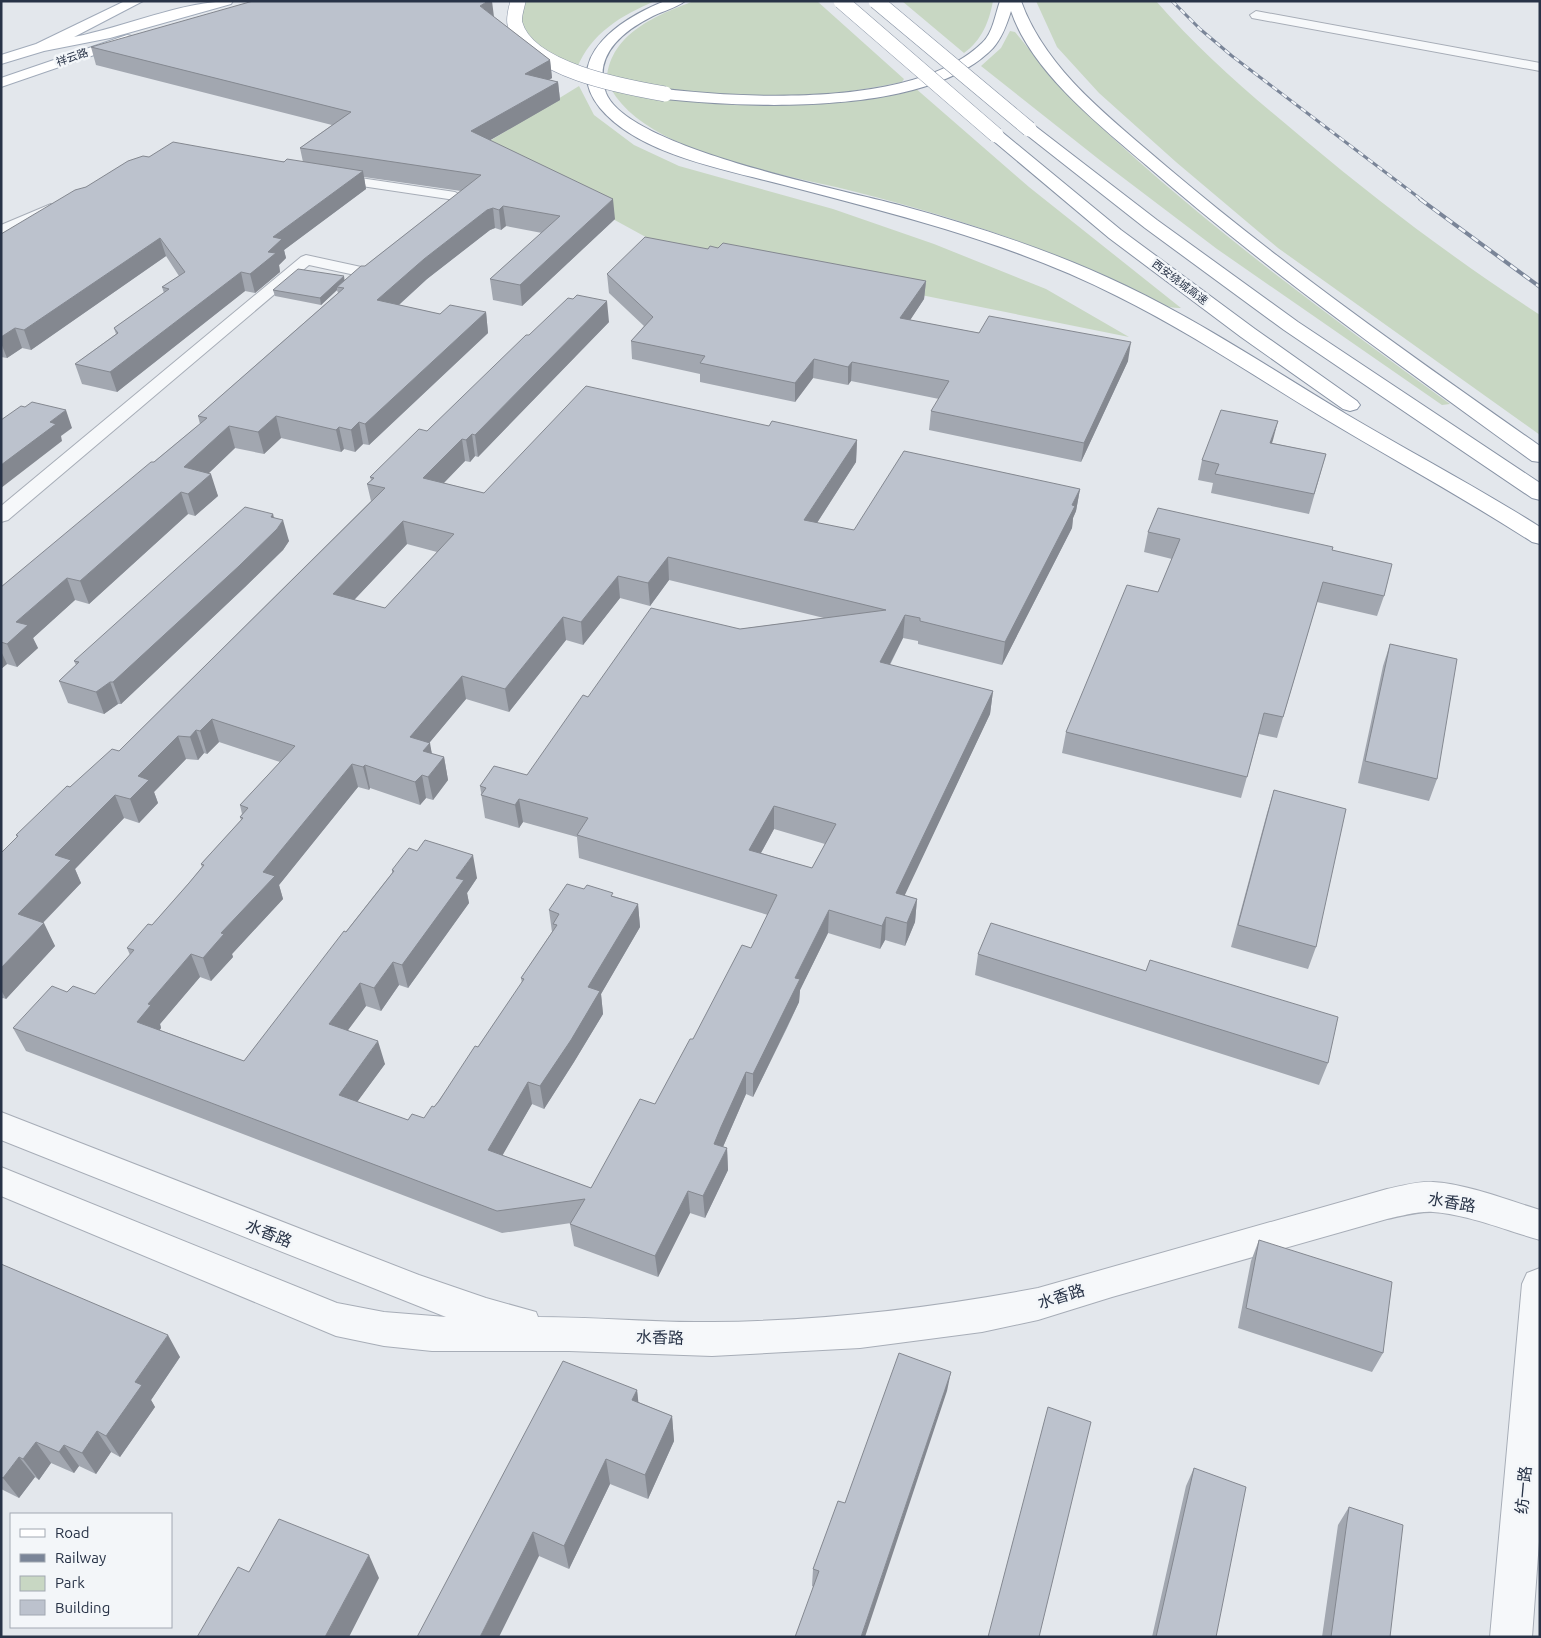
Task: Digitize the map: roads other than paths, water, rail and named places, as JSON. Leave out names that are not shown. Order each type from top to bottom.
[{"type":"main road","points":[[1,60],[40,47],[136,1]]},
{"type":"main road","points":[[1,82],[105,34],[169,1]]},
{"type":"main road","points":[[518,1],[514,12],[516,25],[527,43],[540,54],[590,77],[665,94],[729,100],[810,100],[865,93],[914,83],[950,70],[981,52],[999,28],[1007,1]]},
{"type":"main road","points":[[678,1],[640,17],[620,31],[606,45],[594,68],[594,76],[602,99],[613,112],[638,131],[701,158],[963,228],[1093,277],[1155,308],[1208,338],[1508,517]]},
{"type":"main road","name":"西安绕城高速","points":[[841,1],[1115,234],[1224,315],[1540,538]]},
{"type":"main road","points":[[876,1],[1029,129],[1152,224],[1290,326],[1540,493]]},
{"type":"main road","points":[[1014,1],[1028,34],[1040,52],[1087,103],[1160,169],[1293,278],[1540,456]]},
{"type":"main road","name":"祥云路","points":[[40,47],[233,4]]},
{"type":"main road","name":"祥云路","points":[[1,82],[88,51],[233,4]]},
{"type":"street","points":[[1256,15],[1540,67]]},
{"type":"street","points":[[318,175],[455,196],[440,209]]},
{"type":"street","points":[[1,232],[64,202]]},
{"type":"street","points":[[1,516],[306,260],[369,272]]},
{"type":"street","points":[[354,286],[383,260]]},
{"type":"street","name":"水香路","points":[[1,1126],[446,1302],[486,1315],[569,1334]]},
{"type":"street","name":"水香路","points":[[1,1181],[336,1319],[384,1329],[432,1334],[569,1334],[712,1339],[860,1331],[982,1315],[1038,1304],[1112,1281],[1387,1204],[1422,1197],[1455,1200],[1540,1225]]},
{"type":"street","name":"纺一路","points":[[1510,1637],[1540,1284]]},
{"type":"railway","points":[[1172,1],[1200,29],[1232,56],[1422,200]]},
{"type":"railway","points":[[1420,199],[1540,287]]}]
